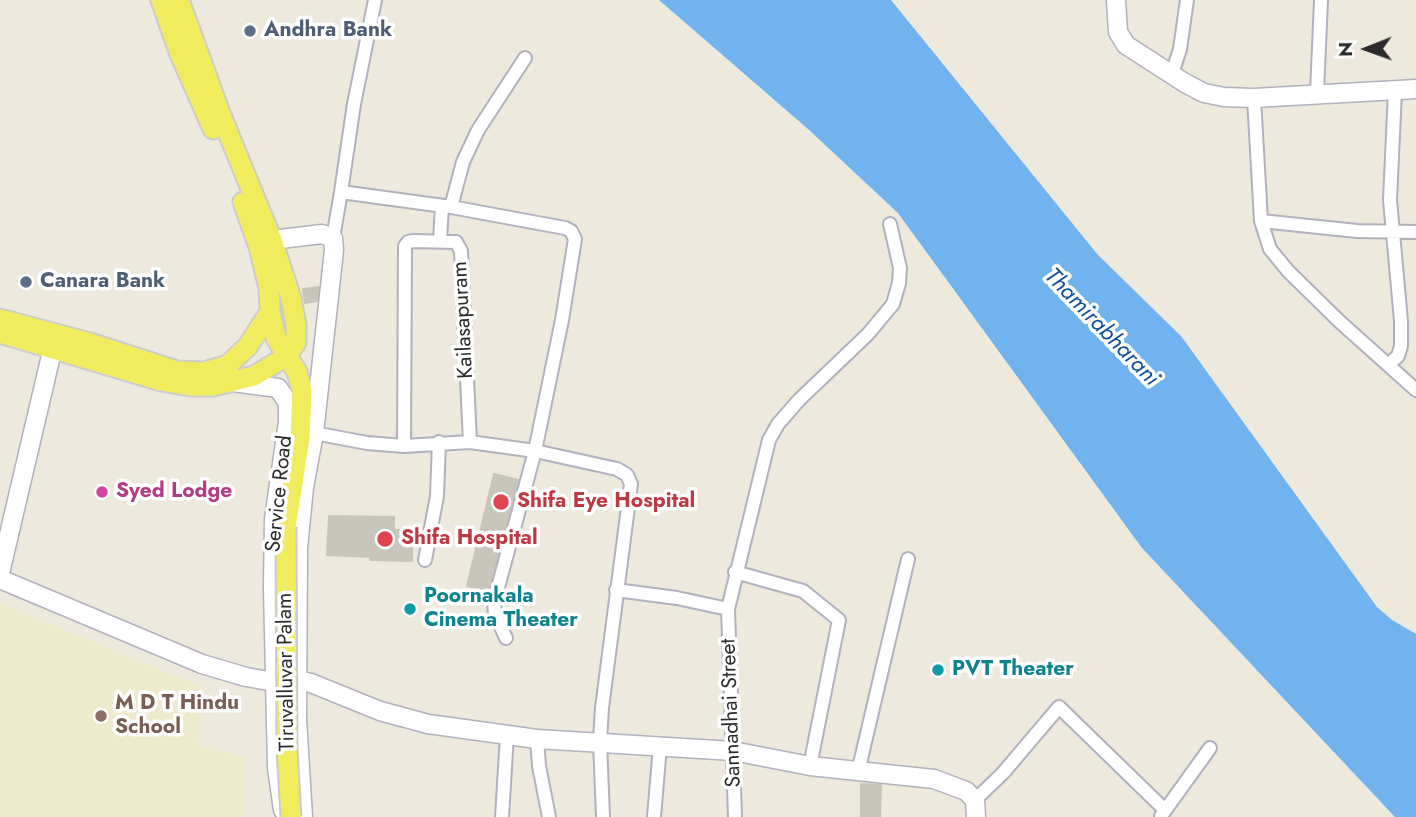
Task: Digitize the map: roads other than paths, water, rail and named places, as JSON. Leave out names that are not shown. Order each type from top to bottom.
[{"type":"main road","points":[[1116,0],[1118,32],[1126,45],[1204,93],[1254,98],[1416,89]]},
{"type":"main road","points":[[0,333],[161,381],[190,386],[213,386],[254,376],[287,356],[296,342],[291,298],[272,240],[172,6]]},
{"type":"main road","name":"Tiruvalluvar Palam","points":[[172,6],[259,247],[269,288],[275,338],[297,372],[302,390],[300,438],[286,527],[288,750],[292,817]]},
{"type":"main road","points":[[272,240],[322,234],[333,238],[334,250],[298,548],[297,680],[303,817]]},
{"type":"main road","points":[[0,319],[177,371],[204,372],[228,365],[258,333],[270,312]]},
{"type":"main road","points":[[0,573],[53,347]]},
{"type":"main road","name":"Service Road","points":[[233,382],[278,388],[288,403],[288,422],[274,519],[276,768],[284,817]]},
{"type":"main road","points":[[0,579],[202,664],[274,682],[311,682],[380,711],[428,724],[537,739],[733,751],[810,766],[934,779],[966,791],[976,808]]},
{"type":"street","points":[[333,238],[354,104],[375,0]]},
{"type":"street","points":[[1172,74],[1180,49],[1187,0]]},
{"type":"street","points":[[1317,93],[1321,0]]},
{"type":"street","points":[[440,240],[446,206],[463,162],[478,130],[525,58]]},
{"type":"street","points":[[1389,364],[1398,356],[1401,346],[1390,200],[1395,91]]},
{"type":"street","points":[[1254,98],[1261,221],[1269,249],[1287,271],[1339,321],[1416,390]]},
{"type":"street","points":[[341,192],[446,206],[565,228],[571,231],[575,239],[562,320],[535,451],[494,602],[495,614],[506,638]]},
{"type":"street","points":[[1261,221],[1357,232],[1416,232]]},
{"type":"street","name":"Sannadhai Street","points":[[735,817],[728,609],[769,440],[799,400],[868,334],[893,304],[900,268],[890,223]]},
{"type":"street","name":"Kailasapuram","points":[[404,446],[405,246],[408,242],[440,240],[456,242],[461,251],[470,442]]},
{"type":"street","points":[[314,433],[367,443],[404,446],[470,442],[535,451],[617,469],[627,475],[631,484],[616,590],[600,741],[603,817]]},
{"type":"street","points":[[425,560],[437,496],[439,442]]},
{"type":"street","points":[[858,772],[908,559]]},
{"type":"street","points":[[735,572],[803,592],[839,620],[810,766]]},
{"type":"street","points":[[616,590],[677,598],[728,609]]},
{"type":"street","points":[[976,808],[1059,708],[1163,814],[1210,748]]},
{"type":"street","points":[[502,817],[507,735]]},
{"type":"street","points":[[537,739],[538,766],[548,817]]},
{"type":"street","points":[[654,817],[660,746]]},
{"type":"water","name":"Thamirabharani","points":[[659,0],[891,0],[1098,255],[1181,336],[1377,607],[1392,620],[1416,634],[1416,817],[1395,817],[1142,548],[898,213],[808,129]]},
{"type":"place","name":"Andhra Bank","points":[[250,31]]},
{"type":"place","name":"Canara Bank","points":[[26,282]]},
{"type":"place","name":"Syed Lodge","points":[[102,492]]},
{"type":"place","name":"Shifa Eye Hospital","points":[[501,502]]},
{"type":"place","name":"Shifa Hospital","points":[[385,539]]},
{"type":"place","name":"Poornakala Cinema Theater","points":[[410,609]]},
{"type":"place","name":"PVT Theater","points":[[938,670]]},
{"type":"place","name":"M D T Hindu School","points":[[101,716]]}]
